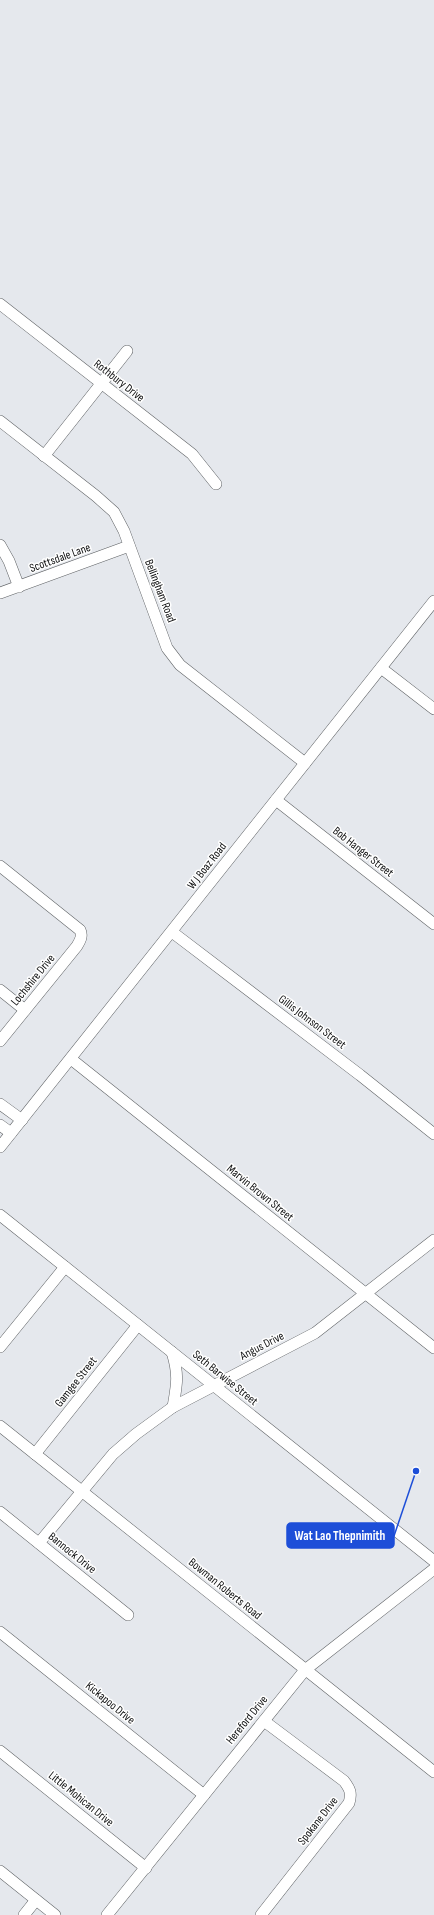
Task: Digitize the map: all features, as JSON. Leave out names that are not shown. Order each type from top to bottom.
[{"type":"street","name":"Rothbury Drive","points":[[0,304],[192,454],[216,484]]},
{"type":"street","points":[[44,456],[127,351]]},
{"type":"street","name":"Bellingham Road","points":[[0,421],[96,496],[114,512],[129,546],[171,655],[180,665],[305,763]]},
{"type":"street","points":[[0,545],[9,561],[19,587]]},
{"type":"street","name":"Scottsdale Lane","points":[[0,593],[129,546]]},
{"type":"street","name":"W J Boaz Road","points":[[0,1147],[434,601]]},
{"type":"street","points":[[381,668],[434,709]]},
{"type":"street","name":"Bob Hanger Street","points":[[276,800],[434,924]]},
{"type":"street","name":"Lochshire Drive","points":[[0,866],[82,933],[81,939],[77,946],[0,1041]]},
{"type":"street","name":"Gillis Johnson Street","points":[[172,932],[360,1075],[434,1134]]},
{"type":"street","points":[[0,990],[25,1010]]},
{"type":"street","name":"Marvin Brown Street","points":[[71,1058],[434,1348]]},
{"type":"street","points":[[0,1104],[22,1120]]},
{"type":"street","points":[[0,1125],[11,1134]]},
{"type":"street","name":"Seth Barwise Street","points":[[0,1215],[434,1561]]},
{"type":"street","name":"Angus Drive","points":[[39,1543],[112,1454],[136,1434],[173,1407],[303,1340],[366,1294],[434,1240]]},
{"type":"street","points":[[0,1347],[65,1267]]},
{"type":"street","name":"Gamgee Street","points":[[35,1454],[138,1325]]},
{"type":"street","points":[[172,1352],[178,1378],[173,1407]]},
{"type":"street","name":"Bowman Roberts Road","points":[[0,1426],[434,1772]]},
{"type":"street","name":"Bannock Drive","points":[[0,1512],[128,1615]]},
{"type":"street","name":"Hereford Drive","points":[[107,1915],[305,1670],[434,1569]]},
{"type":"street","name":"Kickapoo Drive","points":[[0,1632],[204,1795]]},
{"type":"street","name":"Spokane Drive","points":[[260,1915],[349,1803],[351,1796],[350,1789],[344,1782],[264,1721]]},
{"type":"street","name":"Little Mohican Drive","points":[[0,1751],[146,1868]]},
{"type":"street","points":[[0,1871],[55,1915]]},
{"type":"street","points":[[24,1915],[36,1900]]},
{"type":"place","name":"Wat Lao Thepnimith","points":[[416,1471]]}]
